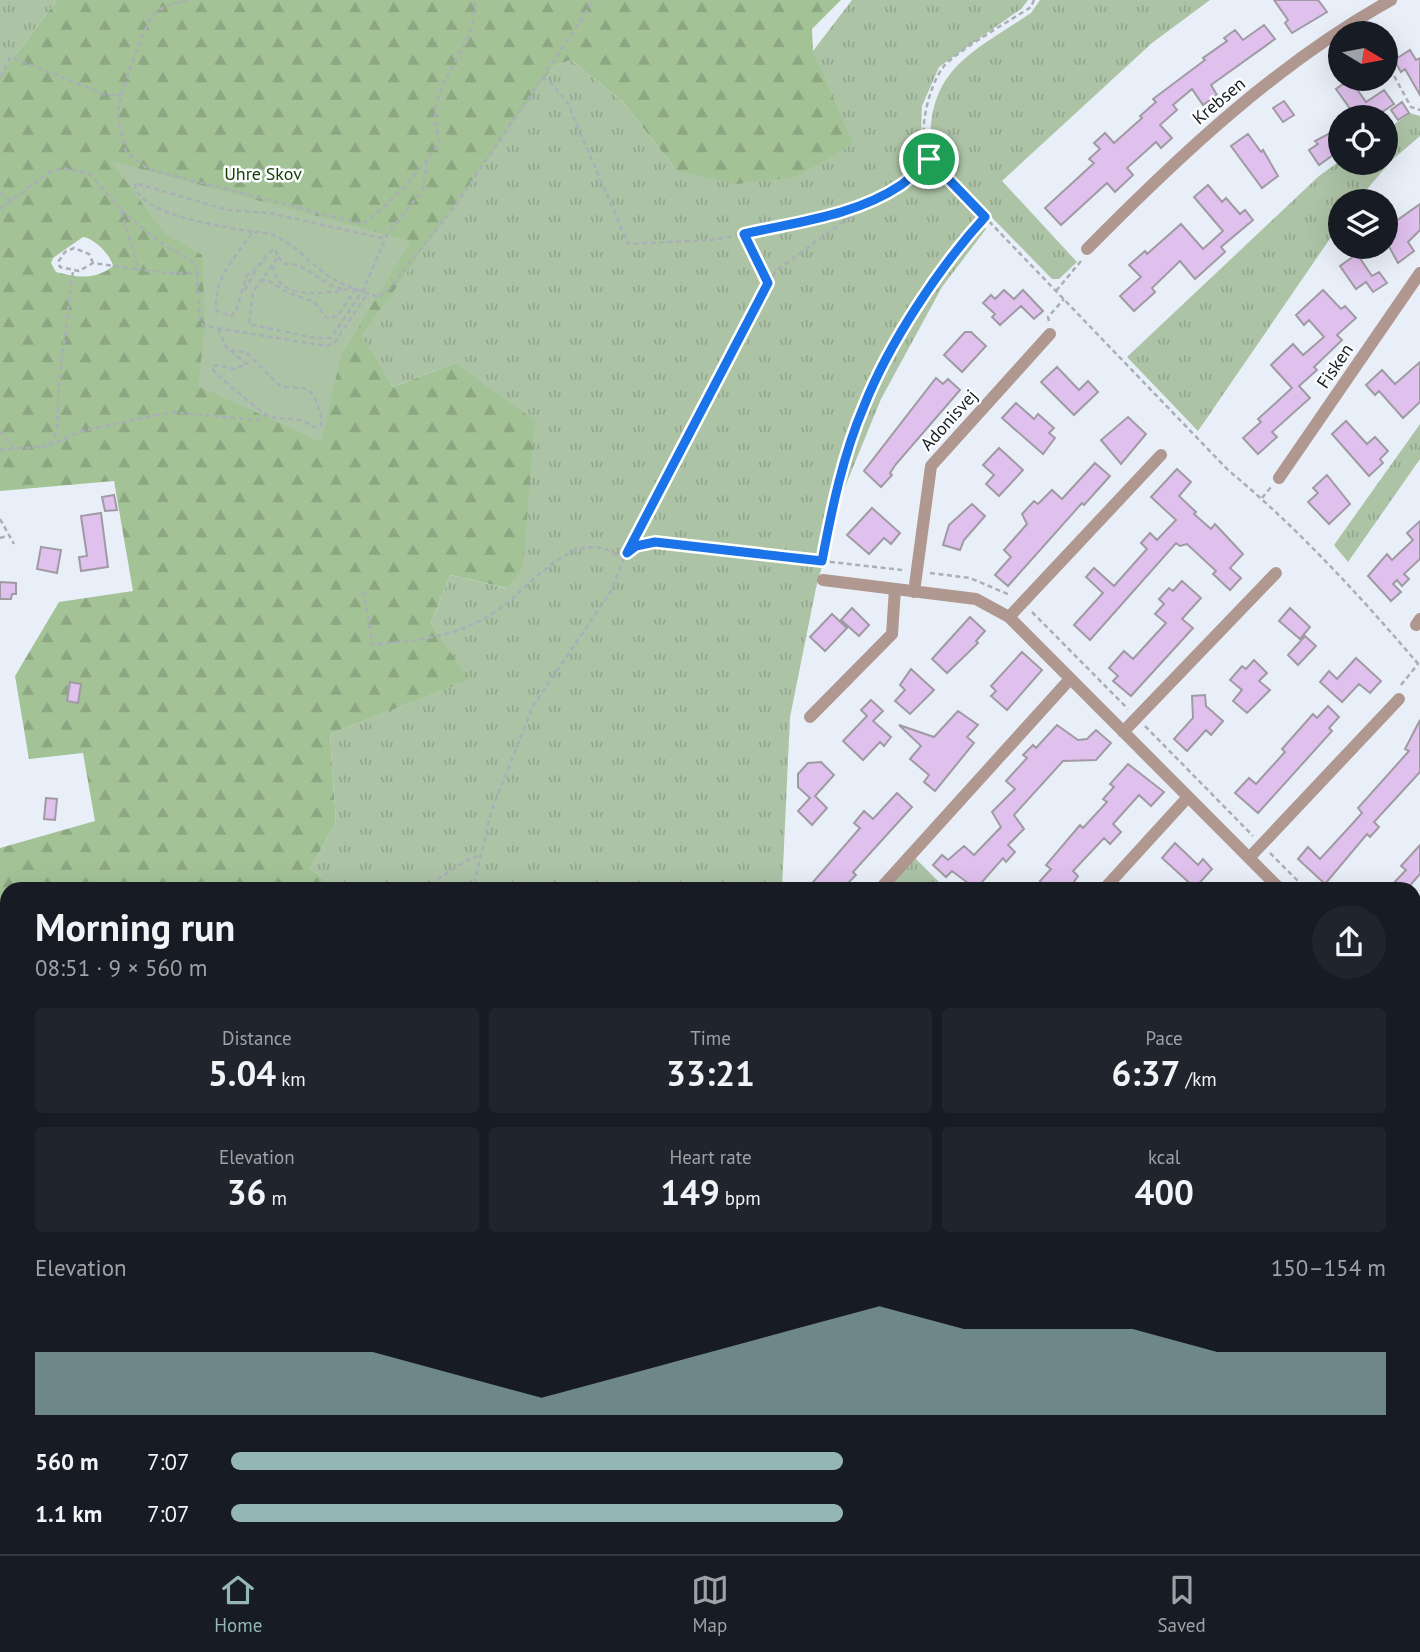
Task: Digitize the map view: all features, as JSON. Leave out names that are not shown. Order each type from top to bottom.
[{"type":"street","name":"Krebsen","points":[[1087,249],[1153,182],[1243,102],[1352,22],[1391,0]]},
{"type":"street","name":"Fisken","points":[[1279,478],[1420,273]]},
{"type":"street","name":"Adonisvej","points":[[914,592],[931,466],[1050,334]]},
{"type":"street","points":[[1009,617],[1161,455]]},
{"type":"street","points":[[1123,732],[1276,573]]},
{"type":"street","points":[[823,580],[976,599],[1009,617],[1273,882]]},
{"type":"street","points":[[810,717],[892,634],[895,589]]},
{"type":"street","points":[[886,882],[1070,679]]},
{"type":"street","points":[[1249,858],[1399,699]]},
{"type":"street","points":[[1110,882],[1188,797]]},
{"type":"path","points":[[188,0],[168,5],[152,15],[121,95],[118,114],[126,152],[136,163],[148,169],[362,224],[375,215],[427,161],[439,143],[434,117],[437,101],[467,36],[474,0]]},
{"type":"path","points":[[386,239],[269,213],[228,210],[135,183],[142,200],[165,213],[256,232],[287,242],[334,279],[379,297],[390,289],[455,206],[594,0]]},
{"type":"path","points":[[1034,0],[1031,7],[944,66],[926,106],[922,148],[929,159],[1228,470],[1262,498],[1398,637],[1419,665],[1401,683],[1399,699]]},
{"type":"path","points":[[0,77],[11,57],[106,95],[121,95]]},
{"type":"path","points":[[542,78],[551,83],[567,102],[628,244],[711,240],[832,215],[872,201]]},
{"type":"path","points":[[1398,84],[1410,107],[1420,110]]},
{"type":"path","points":[[474,882],[491,813],[533,706],[610,593],[624,558],[768,283],[777,270],[872,201],[903,184],[929,159]]},
{"type":"path","points":[[256,232],[219,282],[215,298],[217,311],[231,316],[236,312],[247,275],[255,272],[272,250],[278,250],[278,257],[251,297],[249,324],[324,339],[334,334],[363,290],[386,239],[423,190],[427,161]]},
{"type":"path","points":[[0,209],[49,172],[63,169],[90,174],[121,210],[158,241],[194,262],[199,273],[200,322],[204,326],[327,346],[335,342],[367,294]]},
{"type":"path","points":[[0,192],[11,202]]},
{"type":"path","points":[[121,210],[136,269]]},
{"type":"path","points":[[627,553],[636,546],[655,542],[822,561],[834,497],[864,405],[895,346],[956,248],[985,217]]},
{"type":"path","points":[[744,234],[768,283]]},
{"type":"path","points":[[93,263],[89,254],[74,248],[65,252],[58,262],[60,267],[79,271],[93,263],[168,274],[199,273]]},
{"type":"path","points":[[1056,291],[1079,265],[1087,249]]},
{"type":"path","points":[[278,257],[285,264],[298,264],[329,287],[346,289]]},
{"type":"path","points":[[273,264],[276,276],[293,291],[313,293],[356,288]]},
{"type":"path","points":[[49,446],[57,432],[59,383],[73,270]]},
{"type":"path","points":[[260,280],[269,281],[288,293],[313,301],[327,318],[338,316],[356,288]]},
{"type":"path","points":[[1050,334],[1048,317],[1064,299]]},
{"type":"path","points":[[218,329],[227,348],[247,353],[280,386],[304,388],[311,393],[322,423],[313,427],[304,421],[282,420],[259,412],[241,392],[213,372],[212,368],[216,365],[234,369],[247,364],[232,350]]},
{"type":"path","points":[[0,450],[49,446],[81,431],[172,412],[257,420],[266,415]]},
{"type":"path","points":[[0,431],[15,449]]},
{"type":"path","points":[[0,519],[14,544]]},
{"type":"path","points":[[0,538],[11,535]]},
{"type":"path","points":[[363,592],[373,645],[444,637],[489,617],[525,589],[551,563],[565,555],[604,549],[624,558]]},
{"type":"path","points":[[434,882],[467,860],[480,855]]},
{"type":"green space","points":[[0,0],[57,0],[0,75]]},
{"type":"green space","name":"Uhre Skov","points":[[57,0],[841,0],[812,29],[813,51],[853,144],[796,177],[737,184],[677,171],[623,102],[571,60],[553,66],[362,336],[393,387],[455,363],[535,421],[523,567],[507,588],[450,575],[431,623],[469,680],[330,734],[336,822],[310,869],[329,882],[0,882],[0,848],[95,821],[83,753],[29,759],[15,676],[59,602],[133,591],[114,481],[0,491],[0,75]],"holes":[[[83,237],[97,244],[113,266],[100,274],[71,276],[56,272],[51,263],[53,258]]]},
{"type":"green space","points":[[852,0],[1028,0],[1021,9],[939,67],[922,106],[920,156],[986,229],[942,287],[881,399],[842,494],[816,588],[790,717],[782,882],[329,882],[310,869],[336,822],[330,734],[468,680],[431,623],[450,575],[506,588],[455,363],[393,387],[361,337],[552,66],[571,60],[623,102],[677,171],[813,51]]},
{"type":"green space","points":[[1040,0],[1210,0],[1152,43],[1002,181],[1077,262],[1059,279],[1052,279],[931,155],[931,126],[935,103],[944,84],[971,54],[1031,13]]},
{"type":"green space","points":[[1410,113],[1420,116],[1420,136],[1398,155],[1398,122]]},
{"type":"green space","points":[[111,161],[411,241],[341,356],[321,442],[198,386],[205,326],[202,255],[164,233]]},
{"type":"green space","points":[[1328,170],[1328,175],[1379,175],[1367,189],[1328,189],[1328,241],[1198,431],[1127,357]]},
{"type":"green space","points":[[1420,424],[1420,459],[1348,562],[1334,545]]},
{"type":"green space","points":[[914,857],[939,882],[892,882]]},
{"type":"building","points":[[1274,0],[1318,0],[1327,12],[1292,33],[1285,23],[1288,20]]},
{"type":"building","points":[[1264,25],[1275,39],[1211,85],[1217,95],[1203,105],[1192,89],[1173,105],[1177,110],[1160,125],[1172,138],[1161,148],[1156,142],[1127,168],[1133,175],[1115,192],[1107,183],[1061,225],[1045,208],[1094,163],[1089,159],[1100,149],[1094,143],[1105,133],[1114,143],[1142,118],[1140,116],[1156,102],[1153,99],[1205,60],[1203,58],[1227,41],[1224,38],[1235,30],[1243,40]]},
{"type":"building","points":[[1410,50],[1416,60],[1420,58],[1420,95],[1405,69],[1401,72],[1398,58]]},
{"type":"building","points":[[1337,91],[1358,91],[1366,102],[1385,91],[1394,104],[1393,105],[1347,105]]},
{"type":"building","points":[[1284,101],[1294,115],[1283,122],[1273,108]]},
{"type":"building","points":[[1402,102],[1409,113],[1398,120],[1398,105]]},
{"type":"building","points":[[1248,134],[1261,152],[1263,150],[1278,176],[1262,188],[1231,146]]},
{"type":"building","points":[[1328,134],[1328,159],[1319,165],[1309,150],[1318,144],[1315,141]]},
{"type":"building","points":[[1208,185],[1222,202],[1226,198],[1240,214],[1245,210],[1253,220],[1221,247],[1225,252],[1195,279],[1180,261],[1152,288],[1155,292],[1134,311],[1120,296],[1141,277],[1129,265],[1145,251],[1147,254],[1181,224],[1203,249],[1223,231],[1194,197]]},
{"type":"building","points":[[1420,204],[1420,230],[1408,242],[1414,251],[1398,263],[1396,259],[1398,259],[1398,220]]},
{"type":"building","points":[[1350,259],[1360,259],[1372,276],[1379,272],[1387,283],[1373,292],[1366,282],[1356,289],[1340,266]]},
{"type":"building","points":[[1004,290],[1014,299],[1023,290],[1043,311],[1034,319],[1021,306],[1000,325],[992,317],[995,314],[983,303],[991,295],[995,299]]},
{"type":"building","points":[[1323,290],[1341,309],[1345,306],[1356,318],[1337,335],[1342,340],[1314,367],[1317,370],[1299,386],[1310,398],[1272,432],[1277,437],[1258,454],[1243,438],[1261,422],[1258,419],[1292,388],[1271,365],[1293,344],[1303,355],[1324,337],[1309,320],[1304,325],[1296,315]]},
{"type":"building","points":[[965,332],[971,332],[986,346],[962,372],[944,355]]},
{"type":"building","points":[[1420,362],[1420,402],[1403,418],[1379,391],[1375,395],[1366,385],[1382,370],[1395,384]]},
{"type":"building","points":[[1057,367],[1079,390],[1088,381],[1098,392],[1074,415],[1041,382]]},
{"type":"building","points":[[936,378],[943,384],[948,379],[960,390],[896,464],[890,473],[892,475],[881,487],[864,471]]},
{"type":"building","points":[[1016,403],[1034,419],[1038,414],[1054,428],[1049,433],[1055,438],[1043,454],[1002,418]]},
{"type":"building","points":[[1128,417],[1146,434],[1121,464],[1101,440]]},
{"type":"building","points":[[1346,421],[1367,444],[1375,437],[1388,451],[1380,459],[1383,463],[1369,476],[1332,434]]},
{"type":"building","points":[[999,448],[1023,470],[999,496],[986,484],[994,475],[983,465]]},
{"type":"building","points":[[1095,463],[1110,476],[1084,505],[1082,503],[1008,586],[995,575],[1011,557],[1004,550],[1027,524],[1022,514],[1034,501],[1038,504],[1052,490],[1062,499]]},
{"type":"building","points":[[1177,469],[1191,482],[1179,496],[1211,529],[1215,524],[1243,554],[1230,568],[1241,578],[1230,590],[1213,574],[1216,571],[1187,544],[1180,546],[1176,543],[1090,640],[1074,625],[1103,593],[1086,577],[1094,568],[1114,586],[1147,549],[1141,543],[1150,533],[1157,540],[1176,520],[1151,497]]},
{"type":"building","points":[[1327,475],[1350,504],[1329,524],[1308,502],[1318,493],[1313,488]]},
{"type":"building","points":[[114,495],[117,510],[105,511],[102,497]]},
{"type":"building","points":[[972,504],[985,516],[964,540],[960,550],[943,545],[949,525]]},
{"type":"building","points":[[872,508],[900,533],[891,544],[884,538],[869,554],[847,535]]},
{"type":"building","points":[[101,513],[108,567],[81,571],[79,557],[87,556],[81,516]]},
{"type":"building","points":[[1420,521],[1420,559],[1404,574],[1409,579],[1402,586],[1397,580],[1393,584],[1401,592],[1391,601],[1368,576],[1387,554],[1392,560],[1413,540],[1407,533]]},
{"type":"building","points":[[41,547],[61,550],[57,573],[37,569]]},
{"type":"building","points":[[1182,581],[1201,598],[1182,619],[1193,628],[1131,696],[1113,681],[1118,676],[1109,668],[1124,651],[1133,659],[1166,623],[1155,614],[1164,604],[1159,599],[1169,588],[1173,591]]},
{"type":"building","points":[[0,582],[16,583],[16,594],[12,594],[11,599],[0,599]]},
{"type":"building","points":[[852,608],[869,625],[859,636],[841,620]]},
{"type":"building","points":[[1290,608],[1310,627],[1300,639],[1279,621]]},
{"type":"building","points":[[832,614],[847,628],[825,651],[810,637]]},
{"type":"building","points":[[970,617],[985,631],[976,641],[978,643],[947,673],[932,659]]},
{"type":"building","points":[[1305,636],[1316,646],[1298,665],[1288,655]]},
{"type":"building","points":[[1022,652],[1042,670],[1007,710],[991,696],[996,691],[991,686]]},
{"type":"building","points":[[1356,658],[1381,681],[1370,693],[1359,684],[1342,702],[1320,682],[1329,671],[1337,679]]},
{"type":"building","points":[[1254,660],[1267,673],[1259,681],[1270,690],[1247,713],[1233,701],[1242,690],[1230,680],[1242,666],[1246,669]]},
{"type":"building","points":[[911,669],[934,690],[910,714],[895,701],[905,690],[900,685]]},
{"type":"building","points":[[70,682],[81,684],[78,703],[67,701]]},
{"type":"building","points":[[1205,695],[1206,706],[1223,721],[1211,735],[1206,730],[1187,751],[1174,739],[1193,718],[1192,696]]},
{"type":"building","points":[[871,700],[883,711],[873,721],[891,737],[884,746],[880,742],[863,760],[843,741],[867,716],[861,710]]},
{"type":"building","points":[[1328,706],[1339,717],[1329,728],[1332,731],[1258,813],[1235,793],[1249,778],[1256,784],[1285,752],[1282,749],[1313,714],[1317,718]]},
{"type":"building","points":[[958,711],[978,725],[967,737],[974,743],[935,791],[924,782],[929,775],[910,759],[921,746],[899,725],[934,737]]},
{"type":"building","points":[[1420,720],[1420,772],[1374,822],[1379,827],[1370,837],[1367,834],[1327,882],[1323,882],[1298,859],[1308,847],[1320,859],[1362,813],[1358,808],[1409,751],[1405,749]]},
{"type":"building","points":[[1057,725],[1078,740],[1087,739],[1096,730],[1111,743],[1096,760],[1063,761],[1014,815],[1024,829],[1008,845],[1015,852],[1006,862],[1003,858],[982,882],[967,882],[952,871],[946,877],[933,865],[942,855],[948,860],[964,846],[974,855],[1001,827],[992,812],[1015,789],[1006,781],[1027,758],[1023,755],[1033,745],[1036,748]]},
{"type":"building","points":[[821,762],[834,775],[815,796],[827,808],[812,825],[798,811],[810,798],[798,787],[798,774],[808,763]]},
{"type":"building","points":[[1128,764],[1164,792],[1151,806],[1139,795],[1113,824],[1121,832],[1110,844],[1104,838],[1073,871],[1078,876],[1074,882],[1041,882],[1051,869],[1046,865],[1080,825],[1083,828],[1107,802],[1103,799],[1114,787],[1110,784]]},
{"type":"building","points":[[897,793],[912,807],[853,872],[856,875],[849,882],[813,882],[860,828],[854,823],[864,811],[873,819]]},
{"type":"building","points":[[46,798],[57,799],[55,820],[44,819]]},
{"type":"building","points":[[1175,843],[1198,865],[1203,859],[1212,869],[1200,882],[1188,882],[1162,858]]},
{"type":"building","points":[[1420,845],[1420,874],[1413,882],[1395,882],[1406,870],[1401,866]]},
{"type":"route","points":[[929,159],[985,217],[956,248],[895,346],[864,405],[834,497],[822,561],[655,542],[636,546],[627,553],[768,283],[744,234],[832,215],[876,200],[903,184],[929,159]]}]
